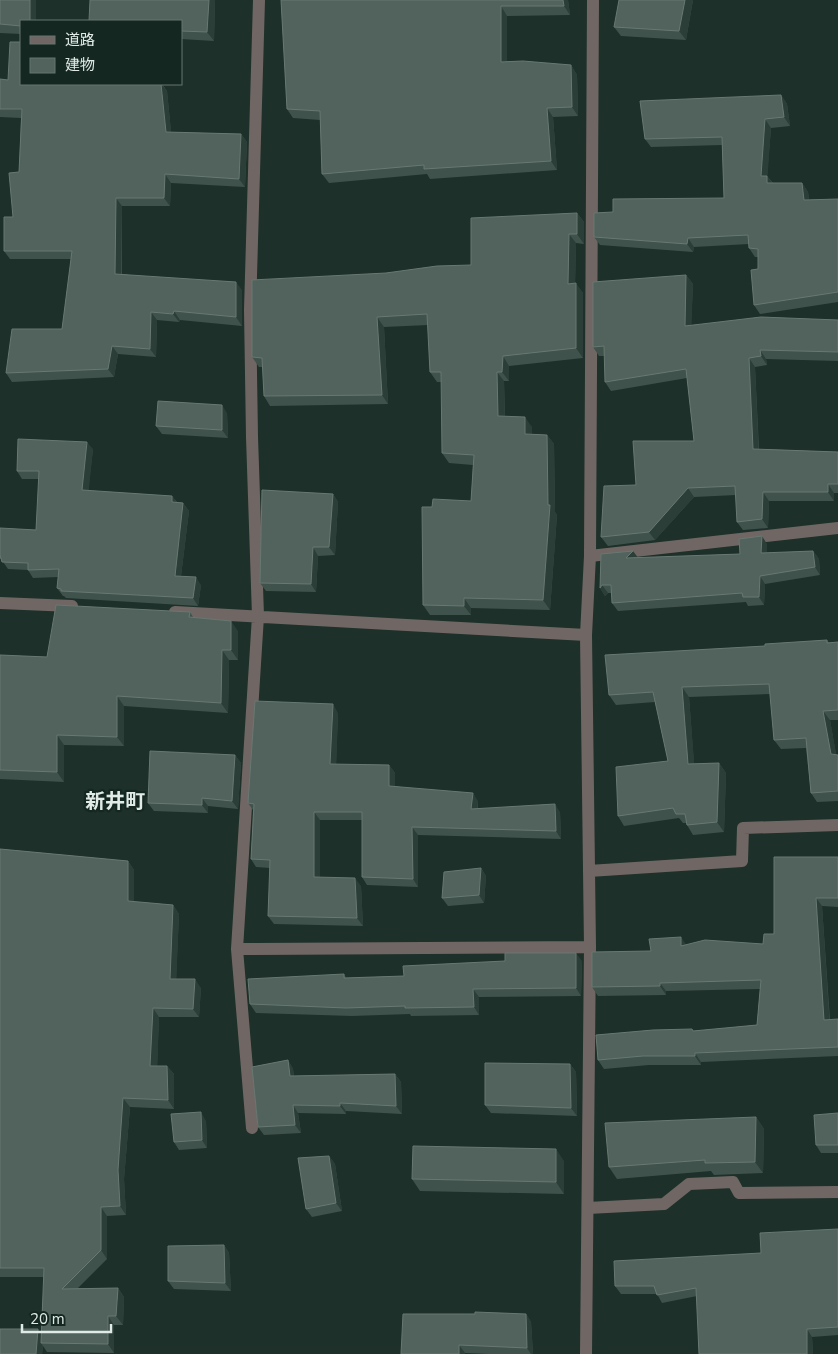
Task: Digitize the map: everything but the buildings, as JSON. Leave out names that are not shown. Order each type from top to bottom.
[{"type":"street","points":[[252,1128],[237,949],[258,616],[250,310],[259,0]]},
{"type":"street","points":[[586,1354],[590,947],[586,635],[590,556],[593,0]]},
{"type":"street","points":[[590,556],[838,528]]},
{"type":"street","points":[[0,603],[89,607]]},
{"type":"street","points":[[159,611],[586,635]]},
{"type":"street","points":[[589,871],[742,861],[743,828],[838,825]]},
{"type":"street","points":[[237,949],[590,947]]},
{"type":"street","points":[[588,1208],[664,1204],[690,1184],[733,1182],[739,1194],[838,1192]]},
{"type":"district","name":"新井町","points":[[115,801]]}]
